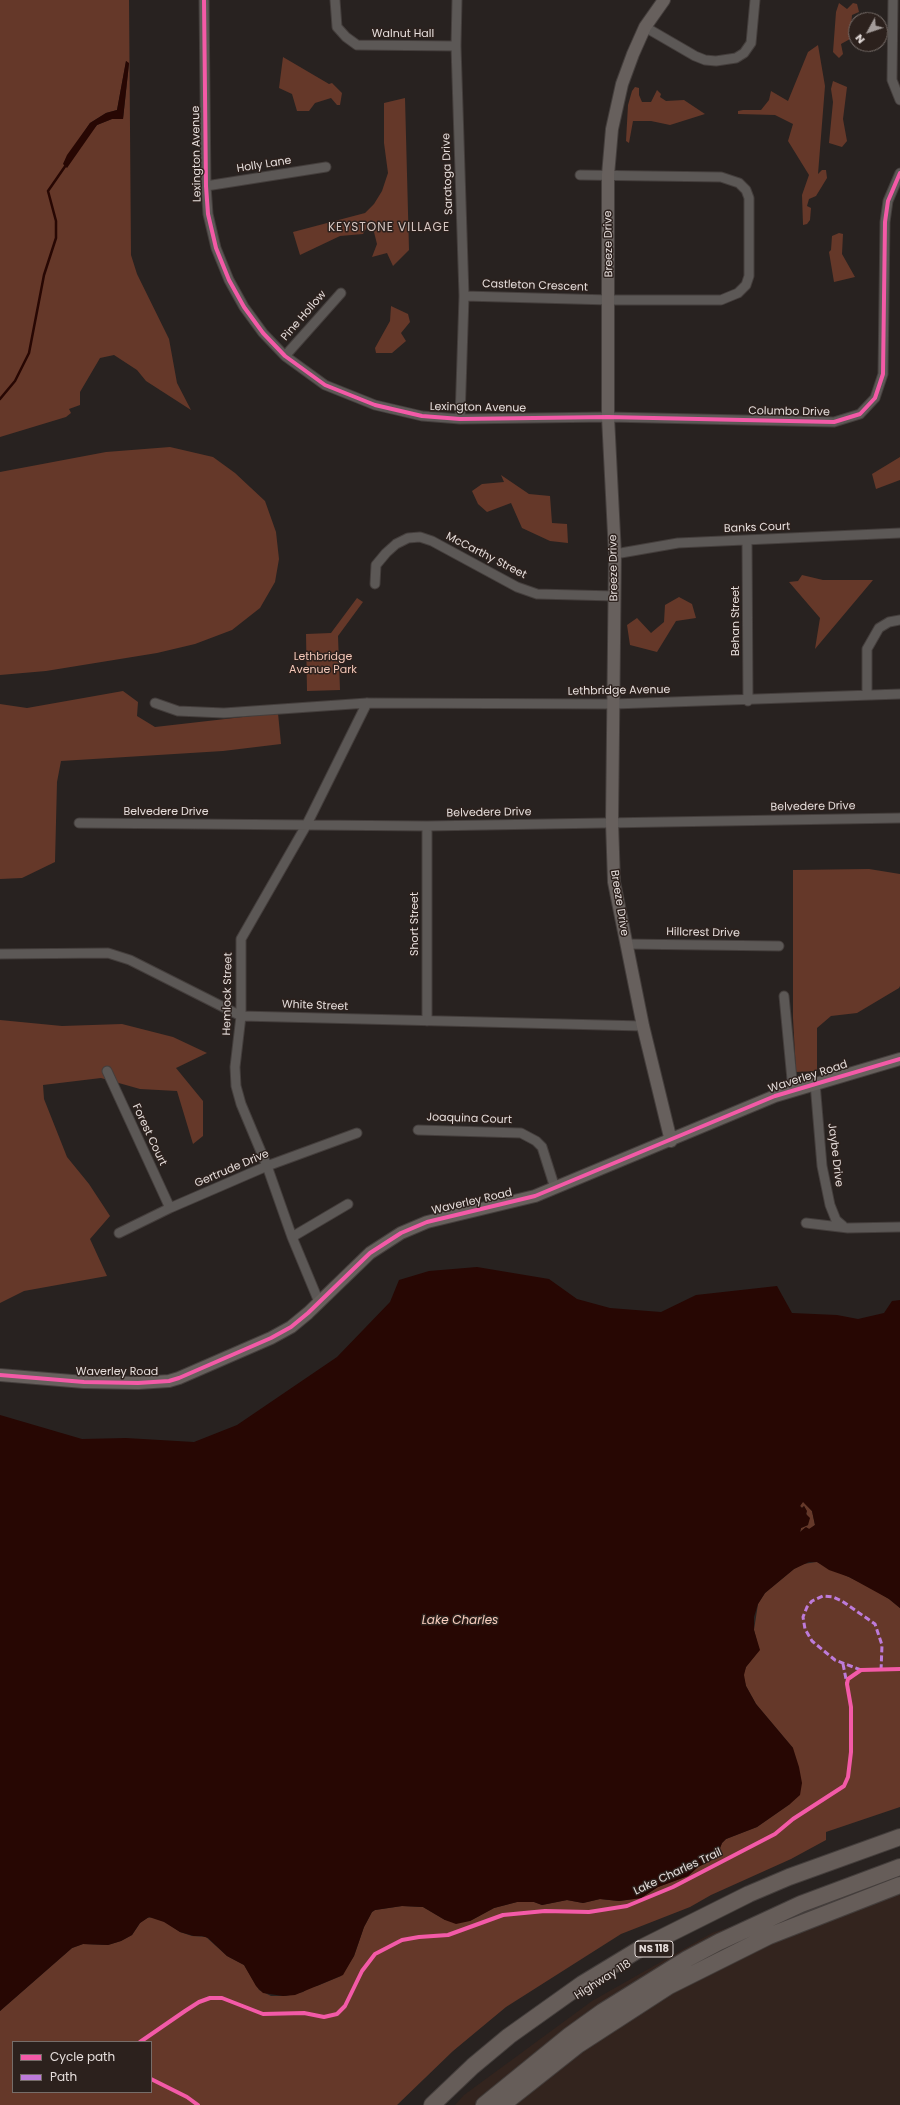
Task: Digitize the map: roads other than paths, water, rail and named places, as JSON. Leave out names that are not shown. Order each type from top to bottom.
[{"type":"highway","points":[[432,2105],[473,2066],[509,2036],[582,1984],[643,1947],[749,1894],[900,1837]]},
{"type":"highway","name":"Highway 118","points":[[438,2105],[477,2070],[553,2012],[647,1952],[752,1900],[792,1884],[900,1846]]},
{"type":"highway","name":"NS 118","points":[[484,2105],[570,2035],[608,2008],[687,1959],[744,1930],[801,1904],[900,1867]]},
{"type":"highway","points":[[502,2105],[578,2045],[669,1986],[769,1936],[900,1885]]},
{"type":"street","name":"Lexington Avenue","points":[[204,0],[206,186],[208,214],[216,248],[229,280],[244,307],[258,326],[285,356],[325,386],[376,405],[422,416],[460,418],[608,417]]},
{"type":"street","name":"Walnut Hall","points":[[335,0],[337,27],[346,37],[357,44],[367,46],[456,46]]},
{"type":"street","name":"Saratoga Drive","points":[[457,0],[456,46],[464,296],[460,418]]},
{"type":"street","name":"Breeze Drive","points":[[664,0],[646,27],[633,54],[616,105],[608,175],[610,300],[608,417],[615,554],[612,822],[614,882],[643,1026],[671,1141]]},
{"type":"street","points":[[646,27],[695,56],[705,60],[716,61],[736,58],[744,53],[751,43],[755,0]]},
{"type":"street","points":[[893,0],[892,80],[900,100]]},
{"type":"street","name":"Holly Lane","points":[[206,186],[326,167]]},
{"type":"street","name":"Columbo Drive","points":[[608,417],[834,422],[860,414],[876,398],[883,374],[885,222],[888,201],[900,173]]},
{"type":"street","name":"Castleton Crescent","points":[[464,296],[610,300],[721,300],[738,293],[746,285],[749,276],[749,198],[746,190],[739,183],[720,177],[580,175]]},
{"type":"street","name":"Pine Hollow","points":[[285,356],[341,293]]},
{"type":"street","name":"Banks Court","points":[[615,554],[678,543],[900,534]]},
{"type":"street","name":"McCarthy Street","points":[[375,584],[376,565],[386,553],[396,544],[408,538],[420,537],[432,541],[517,587],[537,594],[615,596]]},
{"type":"street","name":"Behan Street","points":[[747,541],[748,701]]},
{"type":"street","points":[[867,695],[867,649],[879,628],[889,622],[900,620]]},
{"type":"street","name":"Lethbridge Avenue","points":[[155,703],[178,711],[224,714],[367,703],[614,704],[748,701],[900,694]]},
{"type":"street","name":"Hemlock Street","points":[[319,1302],[292,1237],[267,1166],[241,1104],[236,1086],[236,1067],[242,1016],[240,939],[307,824],[367,703]]},
{"type":"street","name":"Belvedere Drive","points":[[79,823],[427,826],[900,818]]},
{"type":"street","name":"Short Street","points":[[427,826],[427,1021]]},
{"type":"street","name":"Hillcrest Drive","points":[[626,944],[779,946]]},
{"type":"street","name":"White Street","points":[[0,954],[108,953],[130,960],[242,1016],[643,1026]]},
{"type":"street","points":[[784,996],[793,1090]]},
{"type":"street","name":"Waverley Road","points":[[0,1375],[99,1382],[138,1383],[169,1381],[192,1373],[291,1327],[308,1313],[370,1253],[401,1233],[427,1222],[535,1196],[793,1090],[900,1059]]},
{"type":"street","name":"Forest Court","points":[[107,1072],[170,1208]]},
{"type":"street","name":"Jaybe Drive","points":[[815,1083],[825,1182],[830,1205],[836,1220],[843,1226]]},
{"type":"street","name":"Joaquina Court","points":[[418,1130],[512,1132],[525,1135],[542,1147],[555,1188]]},
{"type":"street","name":"Gertrude Drive","points":[[119,1233],[170,1208],[267,1166],[357,1133]]},
{"type":"street","points":[[292,1237],[348,1204]]},
{"type":"street","points":[[806,1223],[862,1228],[900,1227]]},
{"type":"water","points":[[126,61],[129,63],[123,119],[112,119],[97,125],[67,168],[63,164],[67,155],[90,123],[106,113],[117,110]]},
{"type":"water","name":"Lake Charles","points":[[477,1267],[549,1279],[577,1299],[610,1308],[661,1312],[696,1295],[777,1286],[792,1313],[837,1315],[858,1319],[884,1313],[892,1301],[900,1300],[900,1608],[889,1599],[849,1577],[829,1570],[817,1562],[809,1562],[794,1569],[765,1593],[758,1604],[754,1617],[754,1630],[760,1650],[746,1667],[744,1675],[746,1686],[756,1704],[793,1748],[802,1783],[800,1795],[790,1804],[757,1827],[726,1839],[722,1843],[716,1858],[698,1867],[688,1876],[658,1887],[641,1898],[619,1901],[600,1899],[583,1903],[567,1900],[542,1905],[534,1902],[517,1902],[494,1908],[470,1921],[456,1924],[445,1920],[423,1907],[402,1906],[375,1910],[372,1912],[364,1927],[354,1956],[343,1975],[295,1995],[283,1996],[263,1993],[256,1986],[244,1965],[227,1956],[208,1938],[180,1932],[164,1922],[149,1917],[140,1923],[132,1935],[121,1941],[108,1945],[83,1944],[72,1948],[0,2011],[0,1415],[82,1439],[126,1438],[194,1442],[237,1425],[337,1357],[390,1302],[399,1280],[429,1271]],"holes":[[[803,1502],[812,1511],[815,1525],[809,1529],[806,1527],[800,1532],[801,1528],[808,1525],[810,1518],[806,1514],[807,1511],[804,1506],[802,1508],[800,1506]]]},
{"type":"waterway","points":[[0,399],[15,381],[29,353],[44,275],[56,238],[56,221],[48,191],[66,165]]},
{"type":"district","name":"KEYSTONE VILLAGE","points":[[389,228]]},
{"type":"park label","name":"Lethbridge Avenue Park","points":[[323,663]]}]
